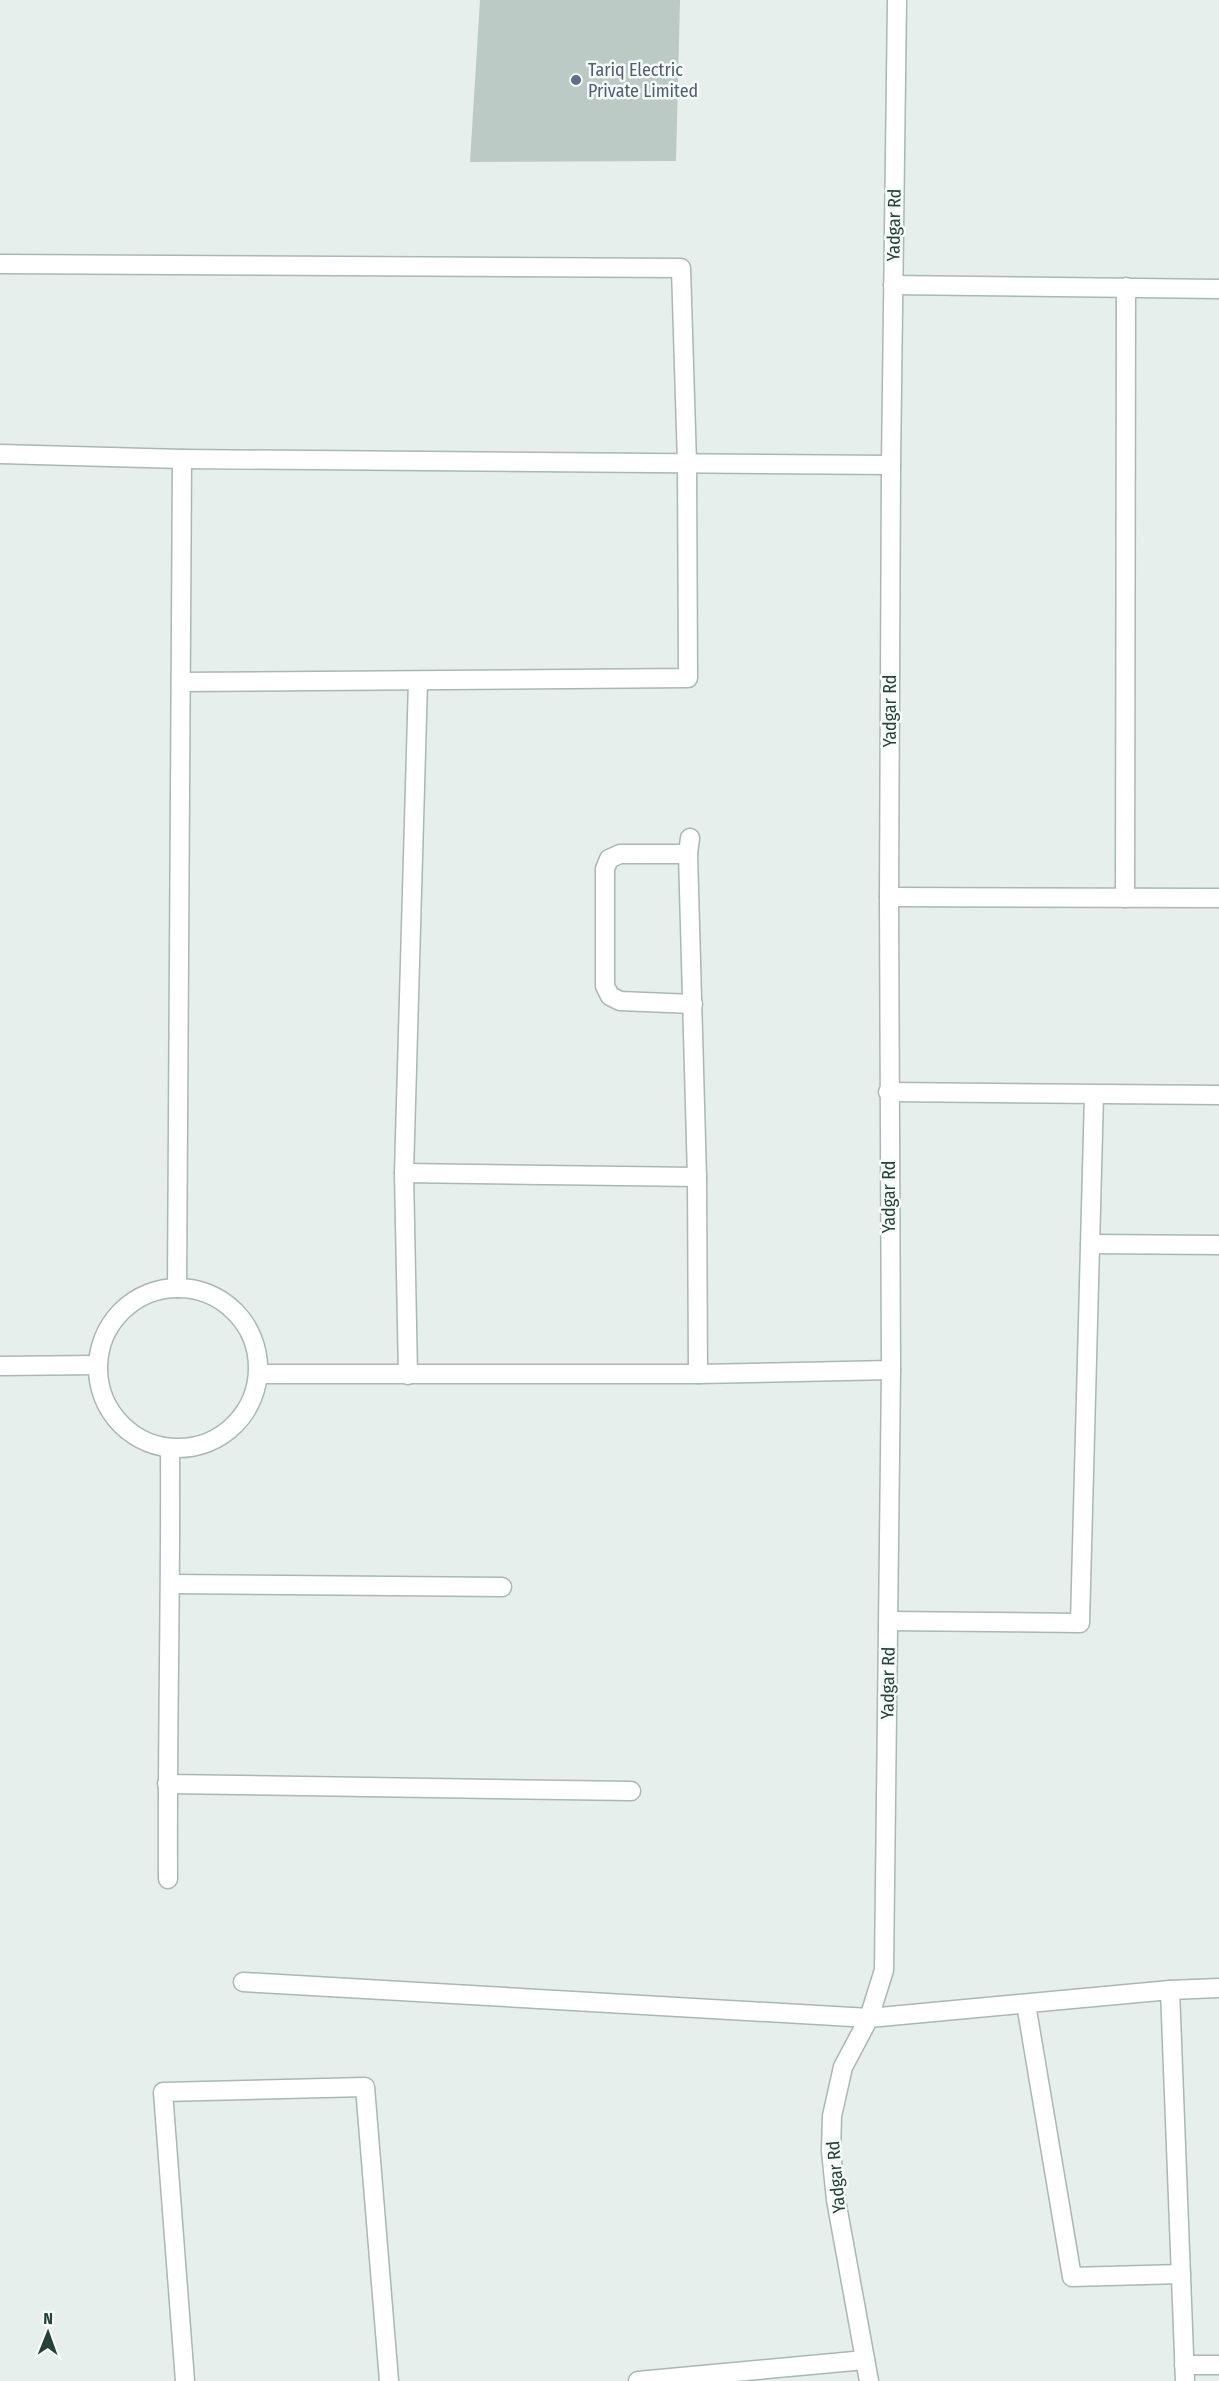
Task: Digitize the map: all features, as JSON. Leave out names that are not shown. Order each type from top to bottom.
[{"type":"street","name":"Yadgar Rd","points":[[869,2381],[836,2200],[831,2151],[832,2116],[843,2067],[869,2018],[884,1970],[891,1370],[888,1092],[891,465],[897,0]]},
{"type":"street","points":[[0,264],[681,268],[687,463],[688,678],[181,682]]},
{"type":"street","points":[[893,285],[1219,289]]},
{"type":"street","points":[[1125,898],[1126,287]]},
{"type":"street","points":[[0,454],[182,459],[891,465]]},
{"type":"street","points":[[177,1288],[182,459]]},
{"type":"street","points":[[408,1375],[404,1173],[418,681]]},
{"type":"street","points":[[693,1004],[620,1001],[610,996],[605,986],[605,869],[609,859],[620,854],[689,846],[693,1004],[697,1177],[698,1374]]},
{"type":"street","points":[[889,897],[1219,898]]},
{"type":"street","points":[[888,1092],[1219,1095]]},
{"type":"street","points":[[889,1621],[1080,1623],[1094,1095]]},
{"type":"street","points":[[404,1173],[697,1177]]},
{"type":"street","points":[[1090,1244],[1219,1245]]},
{"type":"street","points":[[177,1288],[203,1292],[227,1304],[246,1323],[257,1348],[259,1374],[253,1400],[239,1421],[220,1438],[196,1447],[170,1448],[147,1442],[126,1430],[110,1412],[100,1390],[98,1365],[102,1342],[114,1320],[131,1303],[152,1292],[177,1288]]},
{"type":"street","points":[[0,1366],[98,1365]]},
{"type":"street","points":[[259,1374],[698,1374],[891,1370]]},
{"type":"street","points":[[168,1880],[170,1448]]},
{"type":"street","points":[[171,1584],[502,1587]]},
{"type":"street","points":[[167,1784],[631,1791]]},
{"type":"street","points":[[243,1982],[869,2018],[1170,1990],[1219,1988]]},
{"type":"street","points":[[1170,1990],[1185,2373],[1219,2365]]},
{"type":"street","points":[[1026,2004],[1072,2277],[1181,2274]]},
{"type":"street","points":[[185,2381],[163,2092],[365,2087],[389,2381]]},
{"type":"street","points":[[638,2381],[865,2360]]},
{"type":"building","name":"Tariq Electric Private Limited","points":[[480,0],[680,0],[676,161],[470,162]]},
{"type":"place","name":"Tariq Electric Private Limited","points":[[576,80]]}]
